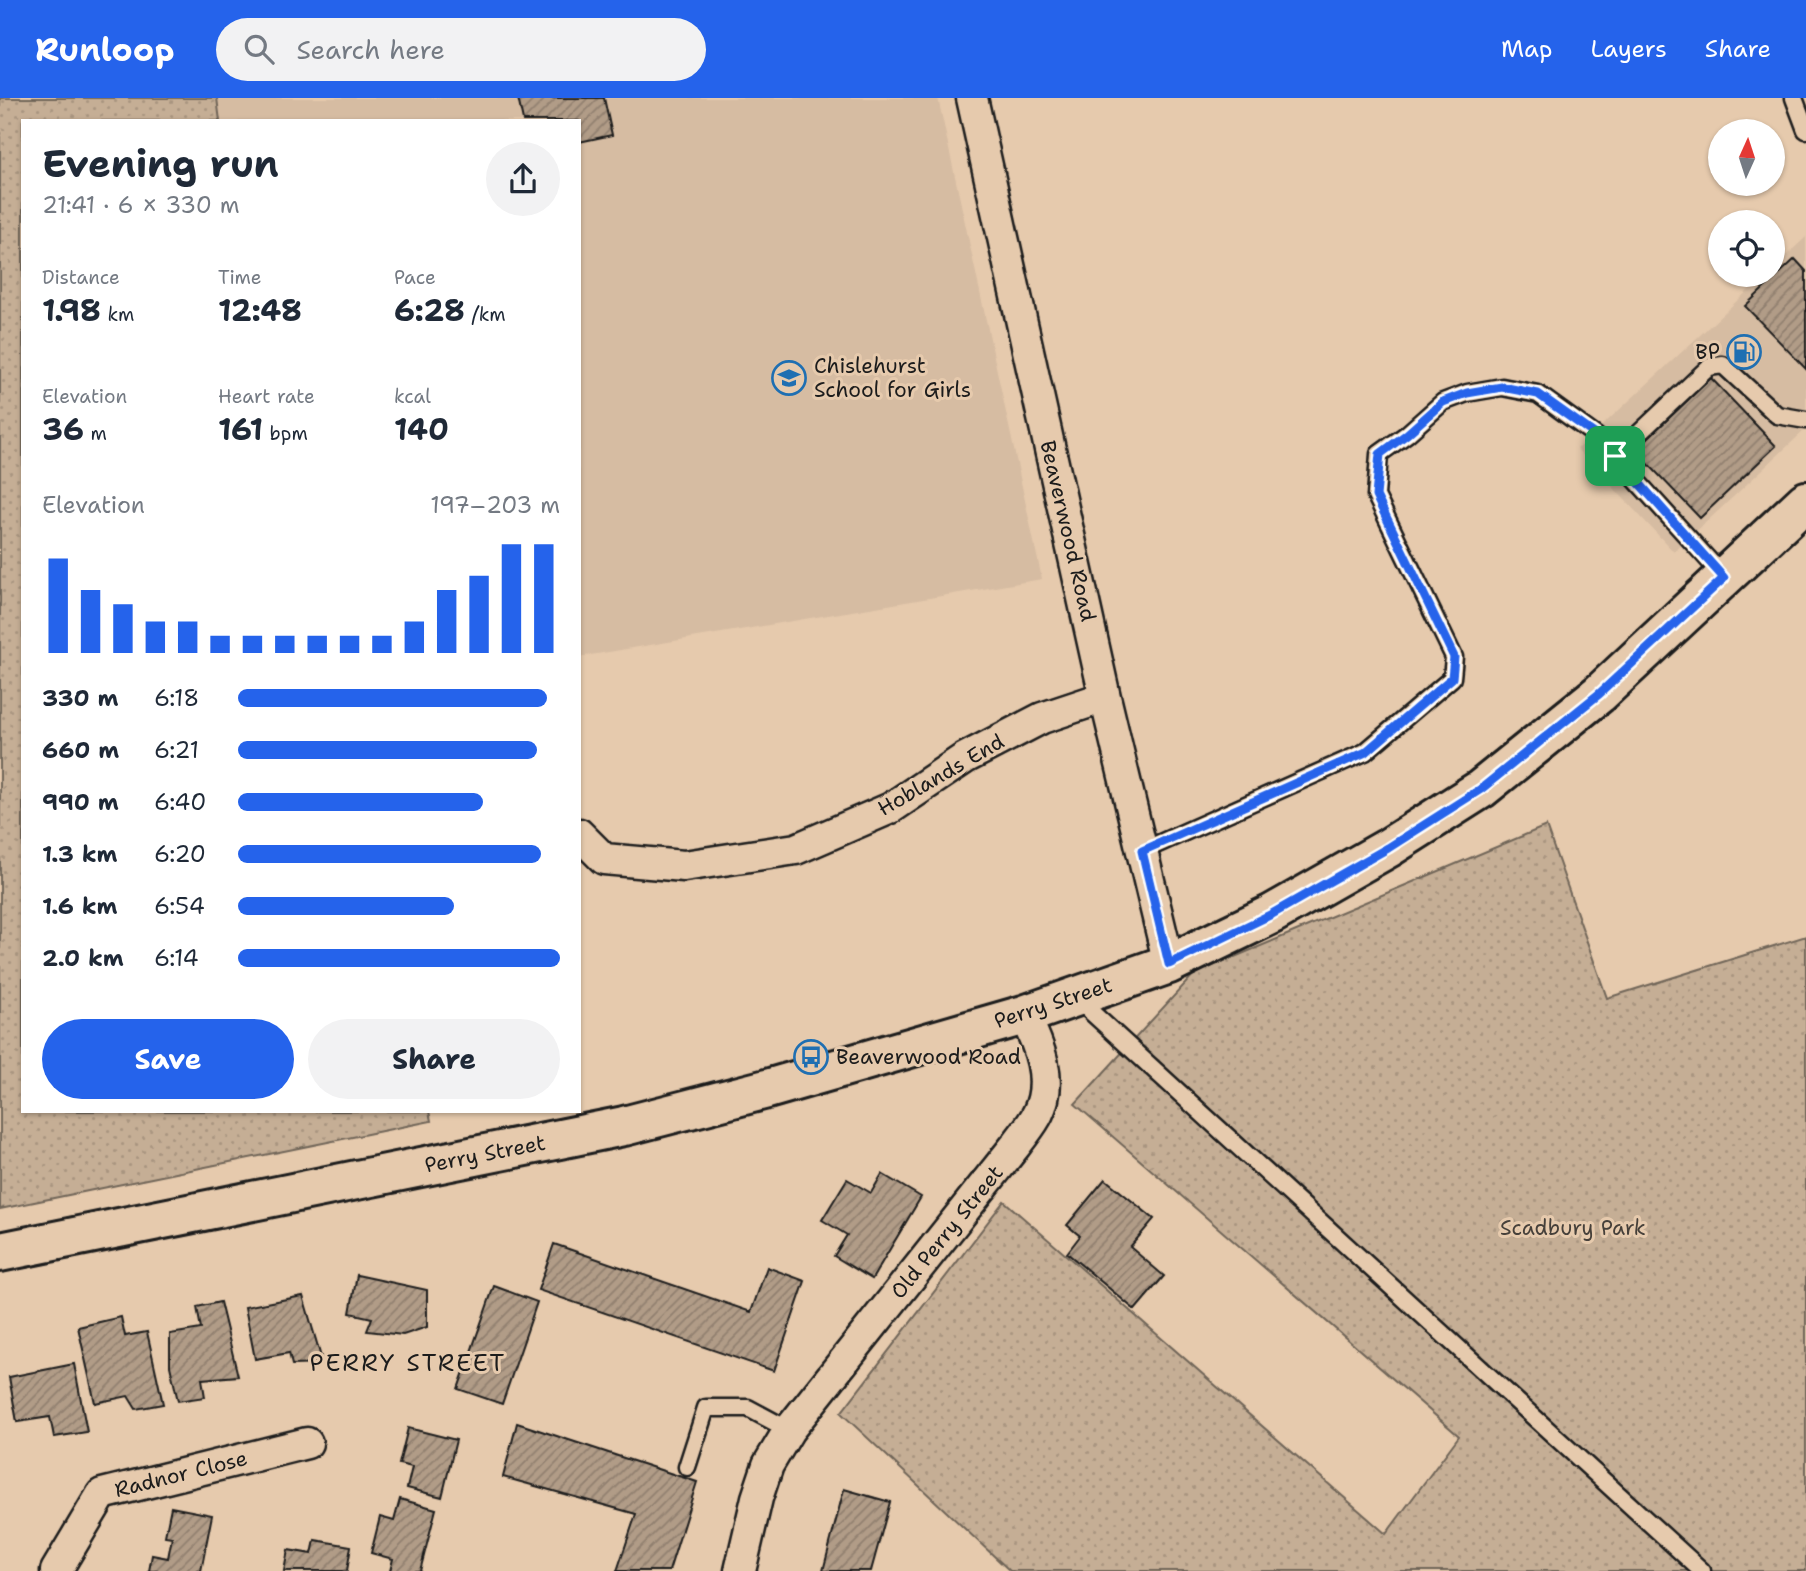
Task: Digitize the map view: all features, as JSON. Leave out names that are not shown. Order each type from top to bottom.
[{"type":"main road","name":"Perry Street","points":[[0,1252],[624,1126],[767,1089],[1024,1014],[1169,964],[1272,914],[1388,848],[1481,789],[1599,694],[1806,501]]},
{"type":"street","name":"Beaverwood Road","points":[[972,98],[1105,697],[1169,964]]},
{"type":"street","name":"Hoblands End","points":[[581,836],[604,859],[684,866],[796,849],[891,808],[965,758],[1042,719],[1105,697]]},
{"type":"street","name":"Old Perry Street","points":[[740,1571],[757,1498],[768,1465],[789,1430],[1039,1113],[1046,1079],[1038,1043],[1024,1014]]},
{"type":"street","name":"Radnor Close","points":[[57,1571],[102,1493],[307,1443]]},
{"type":"lane","points":[[1794,98],[1806,130]]},
{"type":"lane","points":[[1615,456],[1709,368],[1717,365],[1723,365],[1777,415],[1806,420]]},
{"type":"lane","points":[[1142,851],[1366,752],[1452,678],[1454,657],[1376,496],[1380,454],[1443,402],[1467,393],[1502,387],[1538,394],[1597,436],[1724,578]]},
{"type":"lane","points":[[1075,997],[1702,1571]]},
{"type":"lane","points":[[687,1467],[706,1408],[748,1408],[789,1430]]},
{"type":"shaded area","name":"Chislehurst School for Girls","points":[[217,98],[938,98],[1042,579],[581,657],[581,119],[220,119]]},
{"type":"shaded area","name":"BP","points":[[1806,237],[1806,429],[1674,552],[1577,449],[1752,287],[1785,287],[1785,257]]},
{"type":"green space","points":[[0,98],[217,98],[220,119],[21,119],[21,1113],[429,1113],[431,1121],[0,1209]]},
{"type":"green space","name":"Scadbury Park","points":[[1546,826],[1607,998],[1806,936],[1806,1571],[1010,1571],[841,1413],[1004,1201],[1386,1534],[1459,1436],[1075,1104],[1194,974]]},
{"type":"building","points":[[518,98],[604,98],[612,135],[581,142],[581,119],[523,119]]},
{"type":"building","points":[[1795,259],[1806,271],[1806,369],[1745,306],[1765,287],[1785,287],[1785,268]]},
{"type":"building","points":[[1711,378],[1776,446],[1700,518],[1635,450]]},
{"type":"building","points":[[882,1174],[921,1197],[872,1279],[834,1256],[847,1235],[822,1220],[847,1179],[871,1193]]},
{"type":"building","points":[[1105,1179],[1154,1219],[1130,1247],[1164,1276],[1135,1310],[1067,1253],[1080,1236],[1067,1225]]},
{"type":"building","points":[[554,1244],[751,1312],[767,1267],[805,1281],[774,1371],[538,1290]]},
{"type":"building","points":[[357,1275],[427,1290],[427,1327],[403,1335],[367,1331],[372,1318],[350,1313]]},
{"type":"building","points":[[494,1286],[537,1302],[502,1404],[458,1389]]},
{"type":"building","points":[[303,1296],[323,1364],[292,1365],[289,1353],[255,1359],[245,1307]]},
{"type":"building","points":[[220,1302],[238,1376],[202,1379],[205,1397],[178,1401],[170,1366],[170,1334],[201,1329],[197,1307]]},
{"type":"building","points":[[121,1317],[125,1336],[147,1332],[163,1404],[136,1409],[128,1396],[95,1403],[78,1327]]},
{"type":"building","points":[[74,1364],[87,1432],[54,1437],[50,1417],[17,1422],[9,1377]]},
{"type":"building","points":[[517,1423],[697,1482],[669,1571],[617,1571],[636,1514],[503,1477]]},
{"type":"building","points":[[408,1428],[456,1440],[442,1497],[407,1488],[412,1467],[399,1464]]},
{"type":"building","points":[[844,1489],[890,1502],[871,1571],[823,1571]]},
{"type":"building","points":[[400,1499],[436,1509],[420,1571],[390,1571],[393,1559],[371,1553],[380,1517],[394,1521]]},
{"type":"building","points":[[171,1507],[212,1515],[201,1571],[149,1571],[152,1555],[168,1558],[172,1537],[165,1536]]},
{"type":"building","points":[[315,1540],[351,1546],[347,1571],[284,1571],[288,1550],[312,1554]]},
{"type":"place","name":"BP","points":[[1744,352]]},
{"type":"place","name":"Chislehurst School for Girls","points":[[789,378]]},
{"type":"place","name":"Beaverwood Road","points":[[811,1057]]},
{"type":"district","name":"PERRY STREET","points":[[408,1363]]},
{"type":"route","points":[[1502,387],[1538,394],[1597,436],[1615,456],[1724,578],[1599,694],[1481,789],[1388,848],[1272,914],[1169,964],[1142,851],[1366,752],[1452,678],[1454,657],[1376,496],[1380,454],[1443,402],[1467,393],[1502,387]]}]
